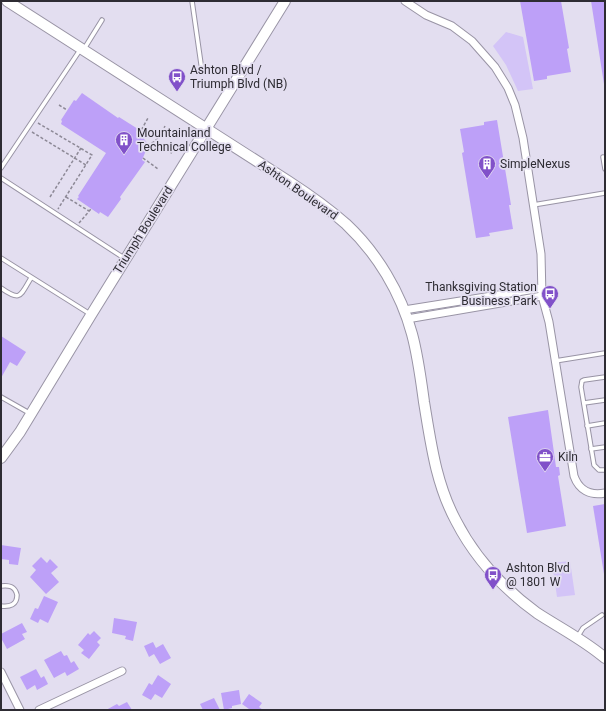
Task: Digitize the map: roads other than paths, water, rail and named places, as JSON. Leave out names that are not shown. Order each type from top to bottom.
[{"type":"street","name":"Ashton Boulevard","points":[[7,1],[316,200],[346,225],[376,259],[391,282],[405,314],[418,359],[427,426],[437,473],[445,498],[456,521],[472,547],[499,581],[538,613],[577,637],[605,658]]},
{"type":"street","name":"Triumph Boulevard","points":[[1,458],[32,414],[125,259],[285,1]]},
{"type":"street","points":[[405,1],[422,12],[452,26],[467,37],[488,58],[502,76],[512,96],[518,112],[523,138],[541,254],[542,292],[549,322],[574,476],[579,486],[586,492],[605,494]]},
{"type":"street","points":[[405,314],[542,292]]},
{"type":"street","points":[[39,710],[122,671]]},
{"type":"street","points":[[1,672],[20,710]]},
{"type":"lane","points":[[192,1],[202,71]]},
{"type":"lane","points":[[1,168],[102,20]]},
{"type":"lane","points":[[603,157],[605,169]]},
{"type":"lane","points":[[1,178],[125,259]]},
{"type":"lane","points":[[533,205],[605,193]]},
{"type":"lane","points":[[1,258],[91,315]]},
{"type":"lane","points":[[1,288],[12,296],[17,296],[21,294],[31,278]]},
{"type":"lane","points":[[555,361],[605,353]]},
{"type":"lane","points":[[605,376],[584,380],[582,381],[581,387],[594,467],[598,470],[605,470]]},
{"type":"lane","points":[[1,397],[32,414]]},
{"type":"lane","points":[[584,403],[605,400]]},
{"type":"lane","points":[[588,426],[605,423]]},
{"type":"lane","points":[[591,449],[605,447]]},
{"type":"lane","points":[[1,586],[10,585],[15,589],[18,595],[16,603],[12,606],[1,606]]},
{"type":"lane","points":[[577,637],[583,628],[602,615]]},
{"type":"place","name":"Ashton Blvd / Triumph Blvd (NB)","points":[[177,92]]},
{"type":"place","name":"Mountainland Technical College","points":[[124,155]]},
{"type":"place","name":"SimpleNexus","points":[[487,179]]},
{"type":"place","name":"Thanksgiving Station Business Park","points":[[550,309]]},
{"type":"place","name":"Kiln","points":[[545,472]]},
{"type":"place","name":"Ashton Blvd @ 1801 W","points":[[493,590]]}]
